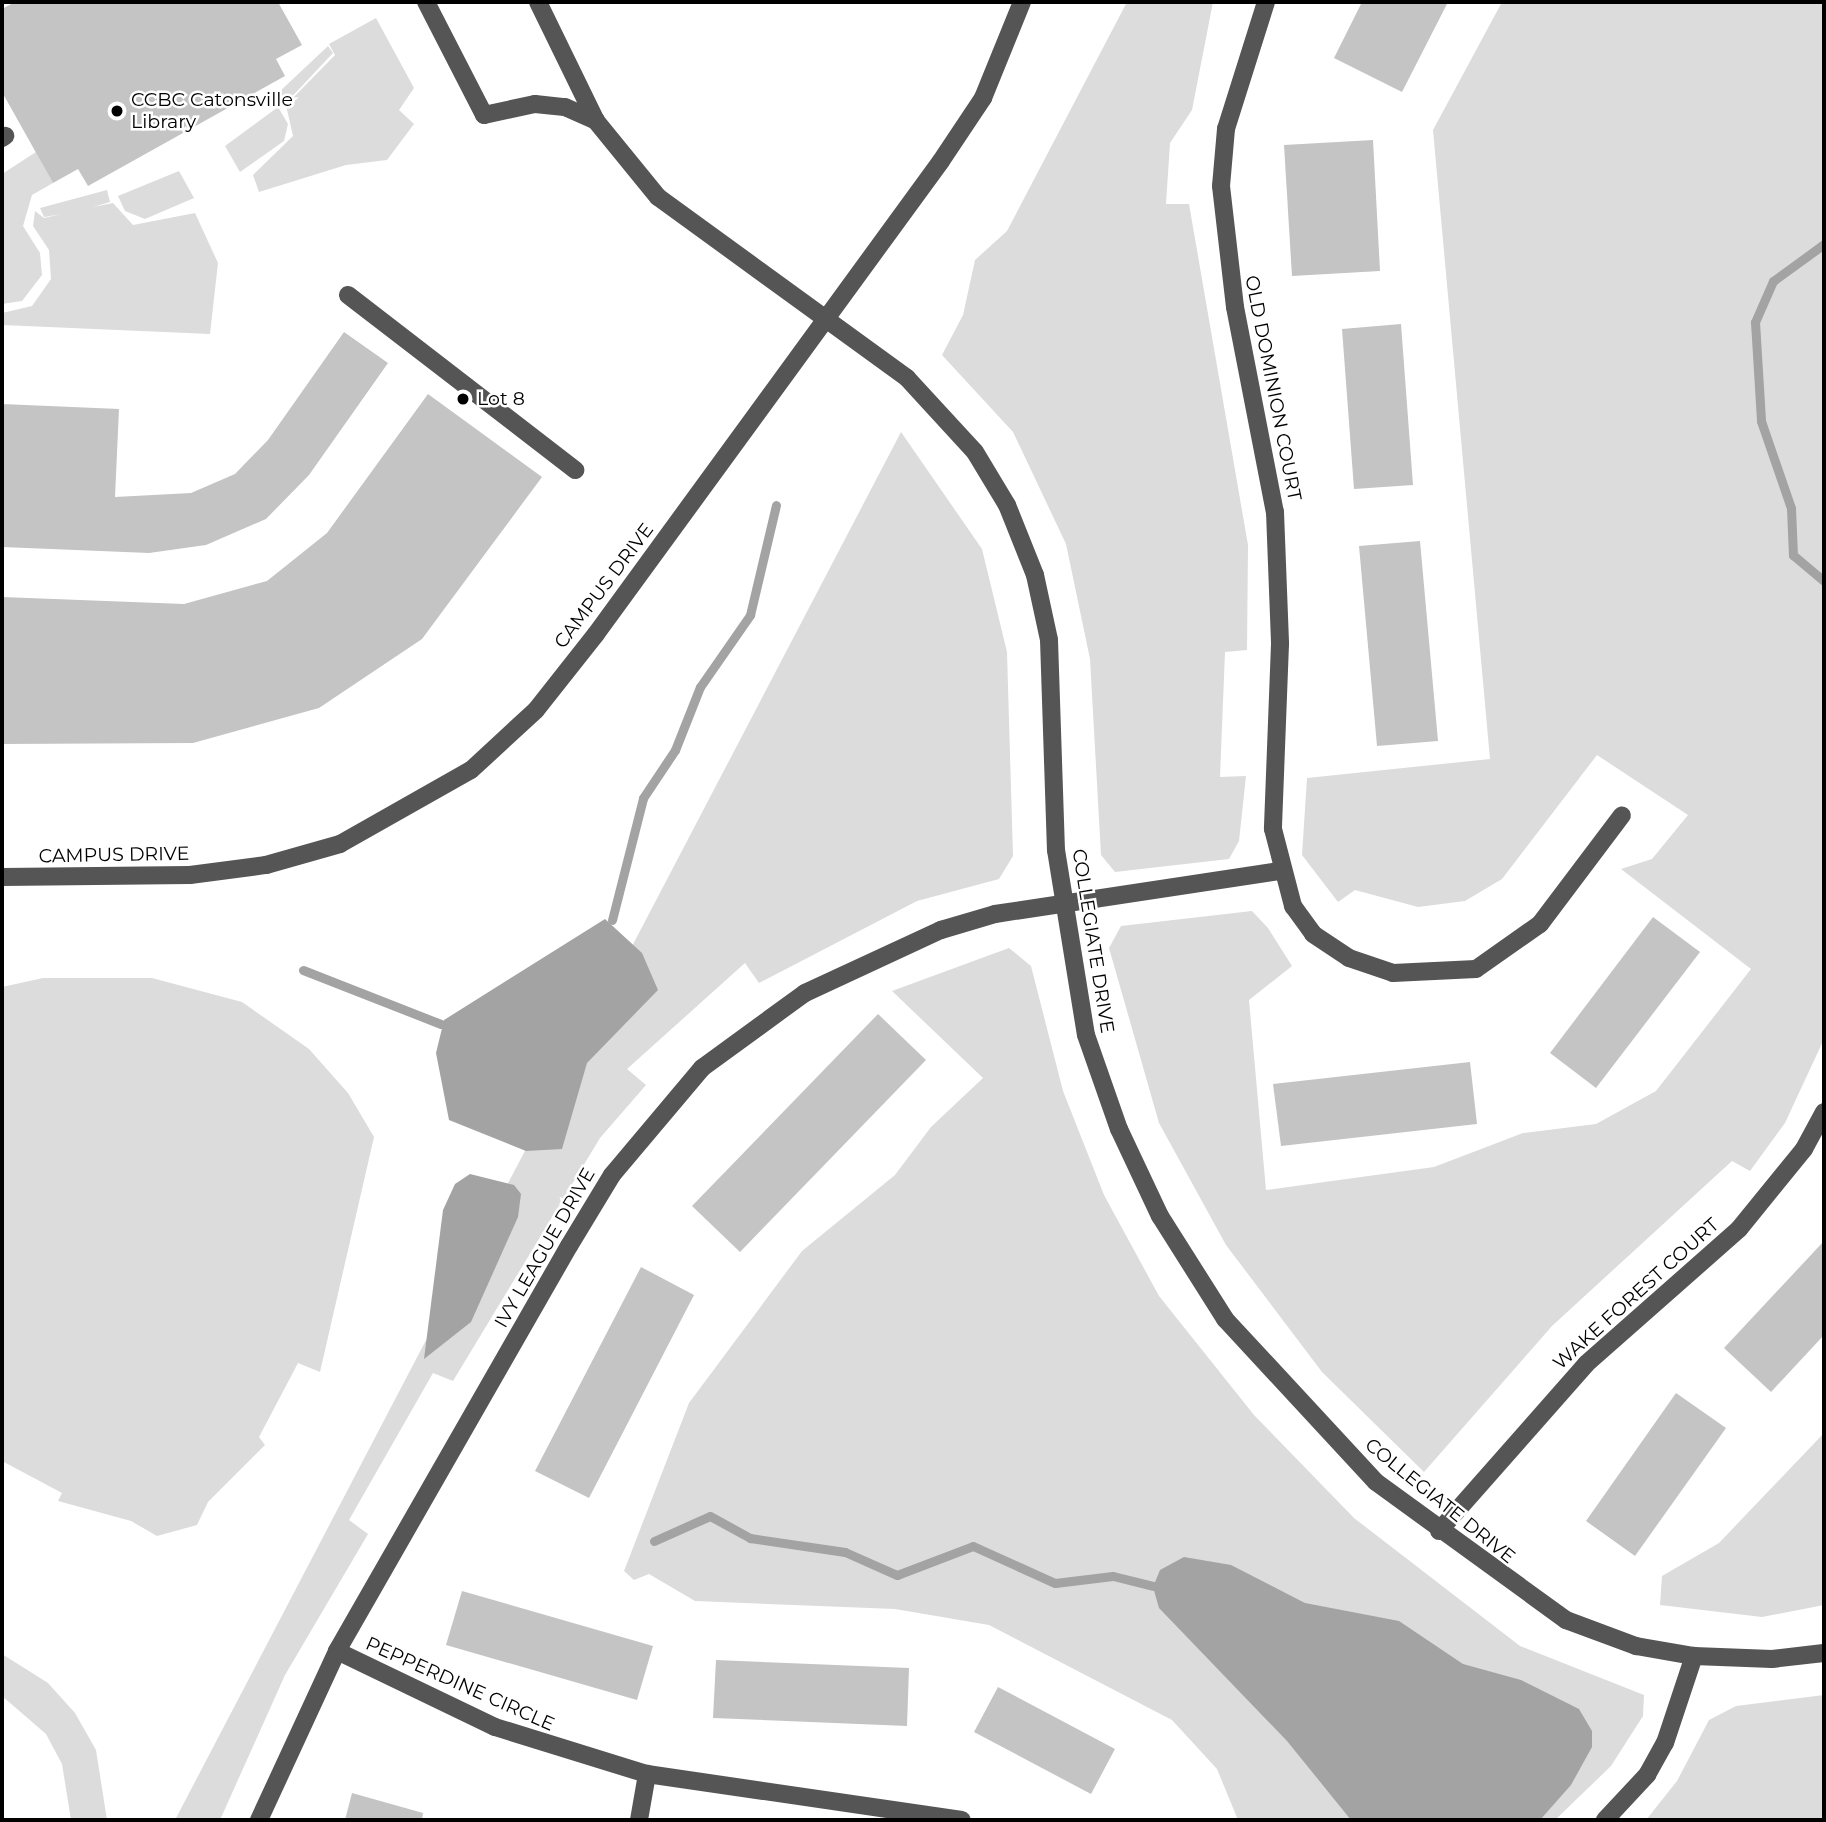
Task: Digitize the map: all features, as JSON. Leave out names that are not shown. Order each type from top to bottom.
[{"type":"street","points":[[426,2],[484,115],[535,104],[565,107],[596,121]]},
{"type":"street","points":[[538,2],[596,121]]},
{"type":"street","name":"CAMPUS DRIVE","points":[[2,877],[190,875],[266,866],[340,844],[471,770],[562,678],[984,98],[1022,2]]},
{"type":"street","name":"OLD DOMINION COURT","points":[[1266,2],[1226,129],[1221,186],[1281,570],[1273,829],[1281,871],[1312,934],[1349,958],[1393,973],[1476,969],[1540,924],[1622,815]]},
{"type":"street","name":"COLLEGIATE DRIVE","points":[[596,121],[658,197],[826,318],[940,409],[1007,505],[1035,575],[1049,640],[1063,907],[1086,1035],[1119,1129],[1160,1216],[1225,1319],[1301,1407],[1376,1482],[1566,1620],[1636,1646],[1694,1656],[1772,1659],[1824,1653]]},
{"type":"street","points":[[348,295],[575,470]]},
{"type":"street","points":[[1063,907],[1281,871]]},
{"type":"street","name":"IVY LEAGUE DRIVE","points":[[259,1820],[337,1651],[612,1175],[702,1068],[793,1001],[866,961],[995,914],[1063,907]]},
{"type":"street","name":"WAKE FOREST COURT","points":[[1440,1531],[1586,1364],[1739,1229],[1804,1149],[1824,1112]]},
{"type":"street","name":"PEPPERDINE CIRCLE","points":[[337,1651],[495,1727],[647,1774],[962,1820]]},
{"type":"street","points":[[1605,1820],[1647,1775],[1665,1743],[1694,1656]]},
{"type":"street","points":[[639,1820],[647,1774]]},
{"type":"shaded area","points":[[1127,2],[1213,2],[1192,110],[1170,143],[1166,204],[1189,204],[1248,545],[1247,650],[1225,652],[1220,777],[1246,776],[1239,841],[1229,859],[1115,872],[1101,855],[1090,659],[1066,544],[1013,432],[942,355],[963,315],[975,260],[1007,231]]},
{"type":"shaded area","points":[[1502,2],[1824,2],[1824,1039],[1785,1123],[1750,1171],[1732,1161],[1552,1326],[1424,1472],[1322,1372],[1226,1245],[1159,1123],[1109,948],[1121,926],[1252,911],[1268,928],[1292,966],[1249,1000],[1266,1190],[1434,1167],[1523,1133],[1596,1124],[1656,1091],[1751,969],[1621,869],[1652,859],[1688,815],[1597,755],[1502,879],[1465,901],[1418,907],[1355,890],[1338,902],[1302,855],[1307,778],[1490,759],[1433,130]]},
{"type":"shaded area","points":[[376,18],[414,88],[399,110],[414,124],[387,160],[346,165],[259,192],[253,175],[293,136],[286,105],[335,55],[329,44]]},
{"type":"shaded area","points":[[328,46],[333,53],[286,103],[277,94]]},
{"type":"shaded area","points":[[278,107],[288,124],[284,141],[240,172],[225,146]]},
{"type":"shaded area","points":[[36,152],[53,183],[32,195],[23,226],[40,253],[42,275],[22,301],[2,304],[2,174]]},
{"type":"shaded area","points":[[179,171],[194,198],[145,219],[125,211],[118,196]]},
{"type":"shaded area","points":[[107,190],[110,202],[93,207],[113,203],[133,225],[195,213],[218,263],[210,334],[2,325],[2,313],[32,306],[51,279],[49,250],[33,226],[35,211],[44,218],[62,214],[44,217],[40,208]]},
{"type":"shaded area","points":[[901,432],[982,549],[1007,652],[1013,856],[999,879],[917,901],[759,983],[745,963],[627,1069],[646,1085],[600,1138],[453,1381],[433,1373],[349,1520],[368,1534],[285,1675],[220,1820],[175,1820]]},
{"type":"shaded area","points":[[605,919],[642,953],[658,990],[587,1063],[562,1149],[526,1151],[449,1120],[436,1053],[444,1020]]},
{"type":"shaded area","points":[[1009,948],[1031,966],[1063,1091],[1104,1195],[1159,1296],[1254,1415],[1354,1518],[1520,1646],[1644,1695],[1643,1716],[1611,1766],[1555,1820],[1238,1820],[1217,1769],[1172,1720],[989,1625],[895,1609],[695,1601],[649,1574],[634,1580],[624,1571],[689,1403],[802,1251],[895,1175],[931,1127],[983,1078],[892,991]]},
{"type":"shaded area","points":[[43,978],[152,978],[242,1002],[309,1049],[348,1093],[374,1137],[320,1372],[298,1363],[259,1437],[265,1445],[208,1502],[197,1525],[157,1536],[131,1521],[58,1501],[62,1493],[2,1461],[2,987]]},
{"type":"shaded area","points":[[470,1174],[514,1185],[521,1194],[518,1217],[471,1322],[424,1359],[443,1210],[455,1184]]},
{"type":"shaded area","points":[[1824,1433],[1824,1605],[1762,1617],[1660,1605],[1662,1576],[1719,1543]]},
{"type":"shaded area","points":[[1184,1557],[1231,1565],[1305,1603],[1399,1621],[1463,1664],[1521,1680],[1579,1709],[1592,1731],[1592,1747],[1571,1785],[1540,1820],[1351,1820],[1287,1741],[1159,1608],[1153,1587],[1160,1570]]},
{"type":"shaded area","points":[[2,1654],[48,1683],[75,1713],[96,1750],[107,1820],[71,1820],[62,1764],[46,1734],[2,1696]]},
{"type":"shaded area","points":[[1824,1695],[1824,1820],[1646,1820],[1677,1781],[1709,1720],[1736,1706]]},
{"type":"building","name":"CCBC Catonsville Library","points":[[15,2],[278,2],[302,45],[276,59],[285,76],[88,186],[78,169],[53,183],[2,92],[2,9]]},
{"type":"building","points":[[1362,2],[1448,2],[1402,92],[1334,58]]},
{"type":"building","points":[[1373,140],[1380,271],[1292,276],[1284,145]]},
{"type":"building","points":[[1401,324],[1413,485],[1354,489],[1342,329]]},
{"type":"building","points":[[344,332],[388,363],[309,475],[266,519],[206,545],[149,553],[2,547],[2,404],[119,409],[115,497],[191,493],[235,474],[268,440]]},
{"type":"building","points":[[428,394],[542,477],[422,639],[319,708],[193,743],[2,744],[2,597],[184,604],[267,581],[327,533]]},
{"type":"building","points":[[1420,541],[1438,741],[1377,746],[1359,546]]},
{"type":"building","points":[[1653,917],[1700,952],[1596,1088],[1550,1053]]},
{"type":"building","points":[[878,1014],[926,1060],[740,1252],[692,1206]]},
{"type":"building","points":[[1470,1062],[1477,1124],[1281,1146],[1273,1084]]},
{"type":"building","points":[[1824,1241],[1824,1335],[1771,1392],[1724,1348]]},
{"type":"building","points":[[641,1267],[694,1295],[589,1498],[535,1471]]},
{"type":"building","points":[[1676,1393],[1726,1428],[1635,1556],[1586,1521]]},
{"type":"building","points":[[462,1591],[653,1646],[637,1700],[446,1645]]},
{"type":"building","points":[[716,1660],[909,1668],[907,1726],[713,1718]]},
{"type":"building","points":[[998,1687],[1115,1749],[1091,1794],[974,1732]]},
{"type":"building","points":[[352,1793],[423,1813],[422,1820],[345,1820]]},
{"type":"waterway","points":[[1824,244],[1773,281],[1755,322],[1761,421],[1791,508],[1793,555],[1824,581]]},
{"type":"waterway","points":[[612,920],[643,798],[675,750],[700,687],[750,615],[776,505]]},
{"type":"waterway","points":[[303,970],[441,1024]]},
{"type":"waterway","points":[[654,1541],[710,1516],[750,1538],[845,1552],[897,1575],[973,1546],[1055,1583],[1113,1576],[1153,1586]]},
{"type":"place","name":"CCBC Catonsville Library","points":[[117,111]]},
{"type":"place","name":"Lot 8","points":[[463,399]]}]
